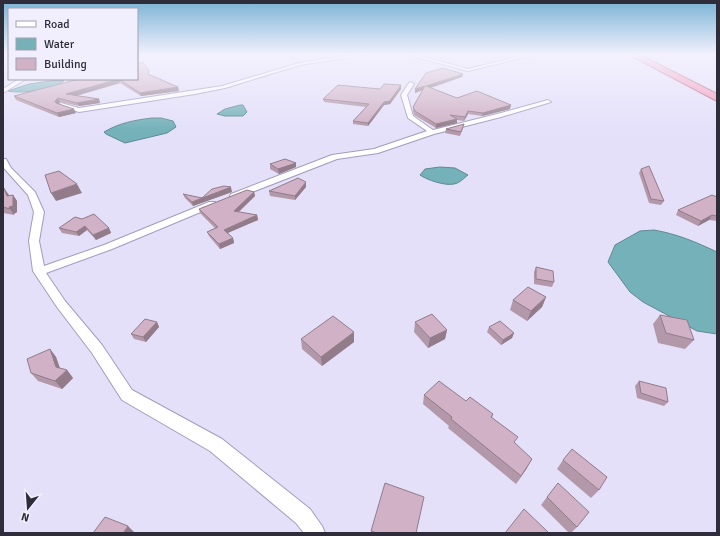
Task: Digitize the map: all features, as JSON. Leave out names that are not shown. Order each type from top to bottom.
[{"type":"highway","points":[[682,80],[717,98]]},
{"type":"street","points":[[3,91],[21,80]]},
{"type":"street","points":[[61,105],[79,110],[223,87],[246,80]]},
{"type":"street","points":[[411,84],[404,95],[410,117],[432,132]]},
{"type":"street","points":[[39,271],[108,247],[223,200],[335,157],[375,151],[432,132],[499,116],[548,102]]},
{"type":"street","points":[[3,161],[32,194],[39,212],[34,241],[39,271],[61,304],[96,349],[127,395],[216,445],[303,516],[315,533]]},
{"type":"water","points":[[57,80],[64,81],[53,87],[45,89],[21,92],[8,91],[29,84]]},
{"type":"water","points":[[243,105],[247,112],[243,116],[225,116],[217,114],[225,109]]},
{"type":"water","points":[[161,118],[173,121],[176,127],[167,133],[125,143],[104,132],[127,122]]},
{"type":"water","points":[[440,167],[455,168],[468,175],[458,183],[446,184],[427,179],[420,175],[425,169]]},
{"type":"water","points":[[654,230],[686,239],[717,252],[717,334],[697,331],[643,302],[630,292],[608,262],[615,245],[640,231]]},
{"type":"building","points":[[75,80],[115,80],[66,94],[99,99],[77,103],[58,98],[55,101],[56,103],[74,109],[57,113],[14,96]]},
{"type":"building","points":[[121,80],[162,80],[178,87],[140,93]]},
{"type":"building","points":[[421,80],[444,80],[426,86],[457,98],[477,91],[511,105],[483,113],[468,111],[465,117],[450,115],[457,119],[436,124],[415,111],[413,107],[425,86],[415,89]]},
{"type":"building","points":[[384,84],[401,85],[390,101],[384,102],[368,123],[353,121],[369,104],[323,99],[338,85],[380,89]]},
{"type":"building","points":[[464,124],[461,132],[446,129]]},
{"type":"building","points":[[285,159],[296,163],[278,169],[270,164]]},
{"type":"building","points":[[649,166],[664,201],[651,199],[641,169]]},
{"type":"building","points":[[59,171],[77,184],[51,193],[45,175]]},
{"type":"building","points":[[298,178],[306,182],[295,196],[269,191]]},
{"type":"building","points":[[224,186],[231,187],[192,202],[183,194],[202,198],[212,189]]},
{"type":"building","points":[[4,188],[7,196],[13,195],[13,206],[9,207],[10,209],[3,207]]},
{"type":"building","points":[[247,190],[254,192],[234,211],[257,215],[224,230],[233,238],[219,244],[207,232],[218,227],[199,209]]},
{"type":"building","points":[[712,195],[717,197],[717,216],[712,215],[701,221],[678,210]]},
{"type":"building","points":[[94,214],[109,228],[93,235],[85,226],[76,232],[59,228],[75,217],[82,219]]},
{"type":"building","points":[[536,267],[553,271],[554,282],[536,279]]},
{"type":"building","points":[[528,287],[546,297],[531,311],[513,300]]},
{"type":"building","points":[[432,314],[447,330],[430,338],[415,322]]},
{"type":"building","points":[[660,315],[687,320],[694,340],[666,333]]},
{"type":"building","points":[[333,316],[354,332],[321,357],[301,339]]},
{"type":"building","points":[[145,319],[157,322],[143,337],[131,334]]},
{"type":"building","points":[[500,321],[514,333],[503,340],[489,327]]},
{"type":"building","points":[[50,349],[56,367],[67,370],[55,381],[31,373],[27,359]]},
{"type":"building","points":[[439,381],[466,401],[470,397],[493,414],[491,417],[518,437],[514,442],[532,459],[521,476],[424,395]]},
{"type":"building","points":[[639,381],[666,388],[668,402],[641,393]]},
{"type":"building","points":[[572,449],[607,477],[599,490],[563,460]]},
{"type":"building","points":[[385,483],[424,497],[416,533],[377,533],[371,531]]},
{"type":"building","points":[[558,483],[589,512],[577,527],[547,497]]},
{"type":"building","points":[[524,509],[549,533],[505,533]]},
{"type":"building","points":[[105,517],[128,526],[124,532],[128,533],[93,533]]}]
